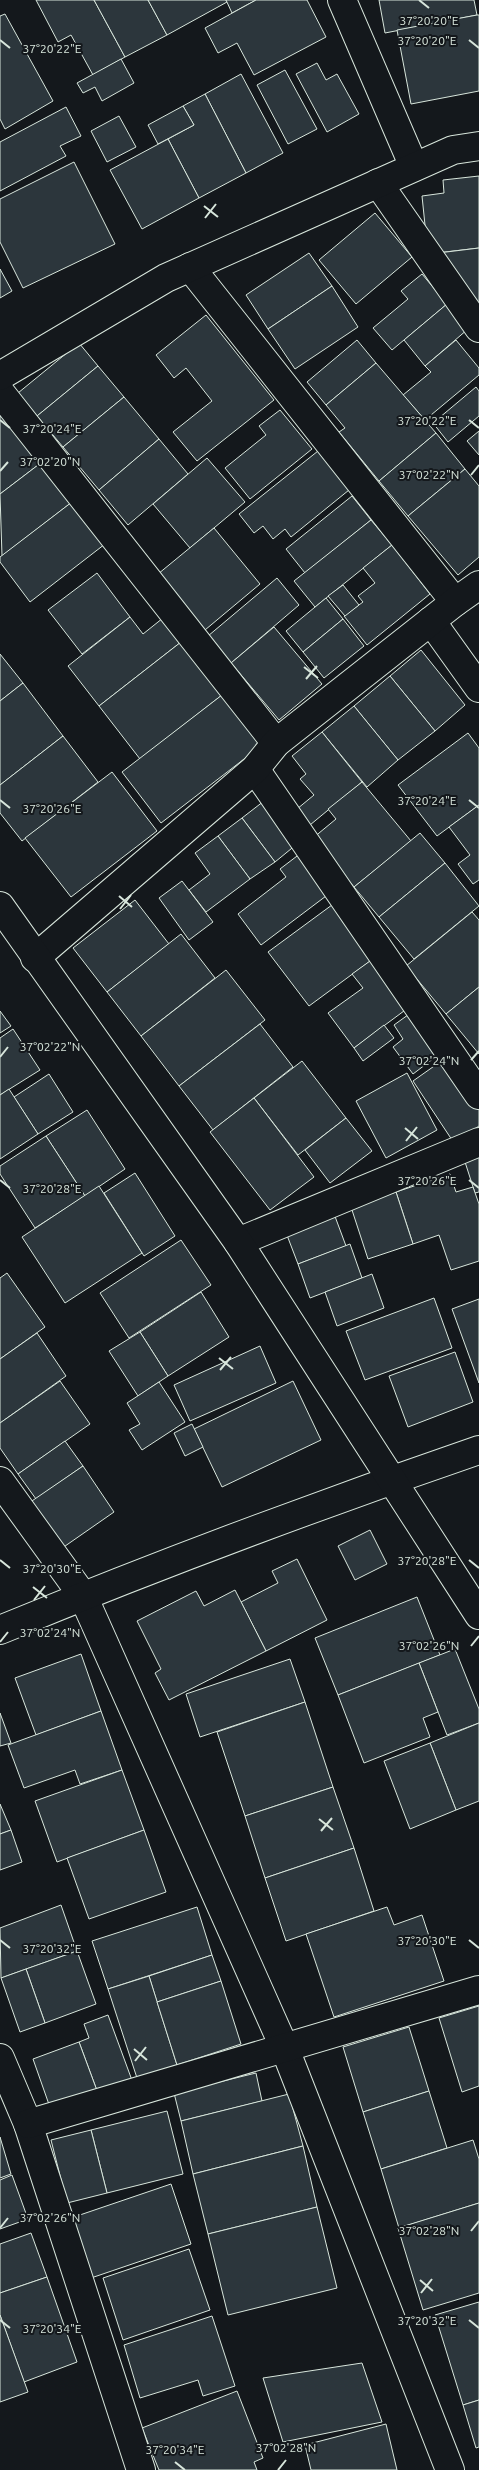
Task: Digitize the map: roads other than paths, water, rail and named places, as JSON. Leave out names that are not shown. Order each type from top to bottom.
[{"type":"street","points":[[342,0],[414,167]]},
{"type":"street","points":[[0,376],[166,278],[453,150],[479,146]]},
{"type":"street","points":[[378,183],[479,328]]},
{"type":"street","points":[[190,267],[455,602]]},
{"type":"street","points":[[0,392],[276,744]]},
{"type":"street","points":[[35,958],[255,769],[276,744],[479,585]]},
{"type":"street","points":[[431,622],[479,688]]},
{"type":"street","points":[[255,769],[479,1095]]},
{"type":"street","points":[[0,906],[238,1242],[479,1615]]},
{"type":"street","points":[[238,1242],[479,1142]]},
{"type":"street","points":[[0,1630],[82,1596],[390,1480],[479,1450]]},
{"type":"street","points":[[0,1481],[82,1596],[285,2049],[450,2470]]},
{"type":"street","points":[[28,2124],[479,1990]]},
{"type":"street","points":[[0,2058],[28,2124],[136,2469]]}]
